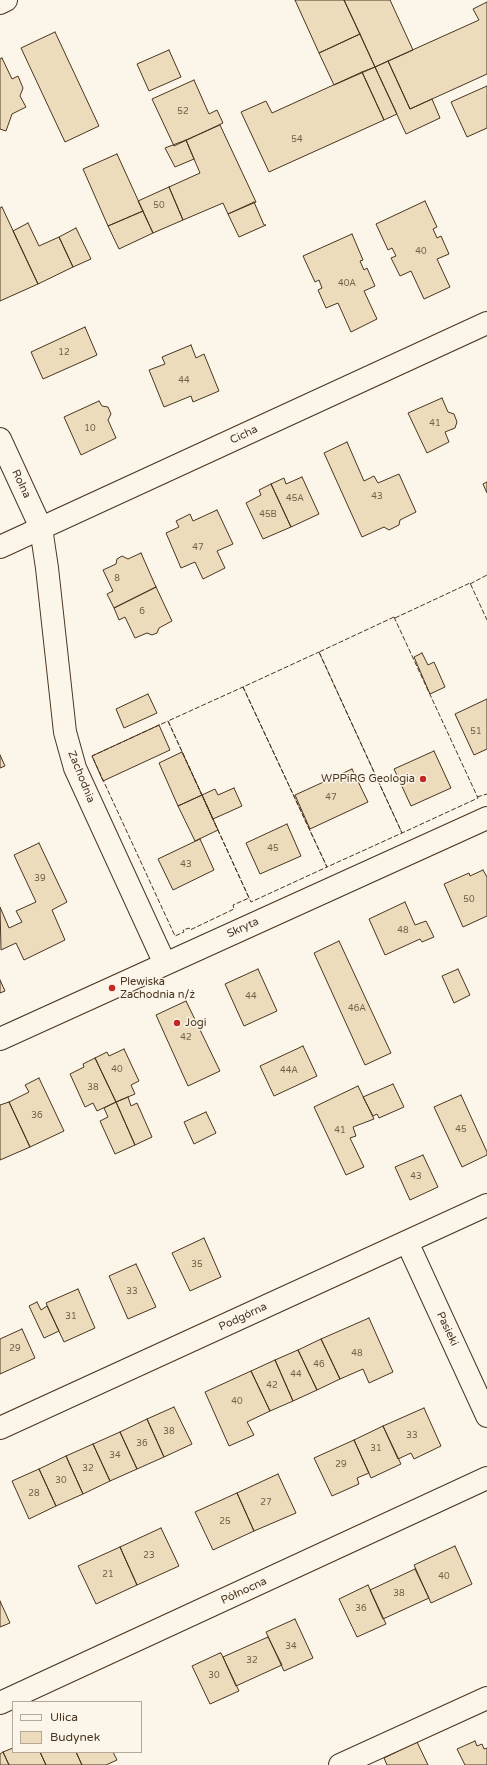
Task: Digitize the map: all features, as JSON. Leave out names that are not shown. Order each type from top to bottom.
[{"type":"street","points":[[0,3],[6,0]]},
{"type":"street","name":"Cicha","points":[[0,547],[487,323]]},
{"type":"street","name":"Rolna","points":[[0,439],[41,528]]},
{"type":"street","name":"Zachodnia","points":[[41,528],[47,568],[65,732],[75,768],[165,964]]},
{"type":"street","name":"Skryta","points":[[0,1039],[487,818]]},
{"type":"street","name":"Podgórna","points":[[0,1428],[487,1206]]},
{"type":"street","name":"Pasieki","points":[[407,1242],[487,1416]]},
{"type":"street","name":"Północna","points":[[0,1703],[487,1478]]},
{"type":"street","points":[[340,1765],[487,1698]]},
{"type":"building","points":[[295,0],[344,0],[360,34],[319,53]]},
{"type":"building","points":[[344,0],[390,0],[413,50],[375,67]]},
{"type":"building","points":[[487,2],[487,74],[410,109],[388,61],[479,20],[473,9]]},
{"type":"building","points":[[55,32],[99,126],[65,142],[21,48]]},
{"type":"building","points":[[360,34],[375,67],[334,85],[319,53]]},
{"type":"building","points":[[169,50],[181,77],[149,91],[137,64]]},
{"type":"building","points":[[2,58],[12,79],[18,76],[23,88],[20,96],[26,107],[12,114],[6,131],[0,129],[0,59]]},
{"type":"building","points":[[388,61],[410,109],[432,99],[440,118],[406,134],[375,67]]},
{"type":"building","points":[[375,67],[397,114],[384,120],[362,72]]},
{"type":"building","points":[[362,72],[384,120],[269,172],[241,112],[266,101],[272,113]]},
{"type":"building","points":[[194,80],[209,114],[217,110],[223,123],[174,146],[152,99]]},
{"type":"building","points":[[487,86],[487,128],[467,137],[451,102]]},
{"type":"building","points":[[220,125],[256,202],[228,214],[223,203],[183,220],[169,187],[200,173],[186,140]]},
{"type":"building","points":[[186,140],[194,159],[175,167],[165,148]]},
{"type":"building","points":[[117,154],[143,211],[108,226],[83,169]]},
{"type":"building","points":[[169,187],[183,220],[153,233],[138,201]]},
{"type":"building","points":[[425,201],[437,227],[433,229],[437,238],[441,236],[449,254],[437,259],[450,287],[424,299],[411,271],[400,276],[391,258],[396,256],[392,248],[388,250],[376,224]]},
{"type":"building","points":[[254,202],[264,225],[266,225],[239,237],[228,214]]},
{"type":"building","points":[[2,207],[38,284],[0,301],[0,208]]},
{"type":"building","points":[[143,211],[153,233],[119,249],[108,226]]},
{"type":"building","points":[[28,223],[39,246],[59,237],[73,267],[38,284],[13,231]]},
{"type":"building","points":[[76,228],[91,259],[73,267],[59,237]]},
{"type":"building","points":[[352,234],[363,260],[360,261],[364,270],[367,268],[375,286],[364,291],[377,319],[351,332],[338,303],[326,308],[318,290],[322,288],[319,280],[315,282],[303,256]]},
{"type":"building","points":[[85,327],[97,355],[43,379],[31,352]]},
{"type":"building","points":[[191,345],[196,358],[204,354],[219,391],[193,402],[191,396],[164,407],[149,370],[165,364],[162,357]]},
{"type":"building","points":[[442,398],[448,412],[454,414],[457,422],[455,428],[445,432],[449,442],[427,453],[408,413]]},
{"type":"building","points":[[99,401],[102,406],[108,407],[111,414],[108,420],[116,438],[81,455],[64,417]]},
{"type":"building","points":[[347,442],[364,481],[374,476],[378,483],[399,474],[416,512],[400,520],[399,525],[389,530],[384,527],[362,537],[324,453]]},
{"type":"building","points":[[302,477],[319,514],[291,527],[271,484],[284,478],[286,484]]},
{"type":"building","points":[[487,482],[487,493],[483,484]]},
{"type":"building","points":[[271,484],[291,527],[263,539],[246,503],[261,495],[259,490]]},
{"type":"building","points":[[217,510],[233,544],[217,551],[225,568],[203,579],[195,562],[181,568],[166,533],[179,527],[176,521],[190,514],[193,521]]},
{"type":"building","points":[[141,553],[156,587],[114,608],[107,594],[113,591],[103,570],[116,564],[117,559],[122,556],[128,559]]},
{"type":"building","points":[[156,587],[172,621],[159,628],[157,633],[152,635],[147,633],[135,638],[125,617],[119,620],[114,608]]},
{"type":"building","points":[[422,653],[428,665],[434,662],[445,687],[430,694],[414,657]]},
{"type":"building","points":[[148,694],[157,713],[124,728],[116,709]]},
{"type":"building","points":[[487,699],[487,749],[474,755],[455,714]]},
{"type":"building","points":[[159,725],[170,750],[103,781],[92,756]]},
{"type":"building","points":[[434,751],[451,788],[411,806],[394,769]]},
{"type":"building","points":[[182,752],[202,795],[178,806],[159,763]]},
{"type":"building","points":[[0,755],[5,766],[0,768]]},
{"type":"building","points":[[352,769],[368,802],[310,829],[295,795]]},
{"type":"building","points":[[234,788],[242,806],[213,819],[202,795],[215,789],[218,795]]},
{"type":"building","points":[[202,795],[218,830],[195,841],[178,806]]},
{"type":"building","points":[[287,824],[301,856],[260,874],[246,843]]},
{"type":"building","points":[[200,839],[214,870],[173,890],[158,859]]},
{"type":"building","points":[[39,843],[67,902],[52,910],[65,940],[24,960],[16,943],[1,950],[0,907],[9,928],[22,922],[16,911],[36,902],[14,855]]},
{"type":"building","points":[[483,870],[487,877],[487,916],[463,927],[444,884],[469,873],[470,876]]},
{"type":"building","points":[[405,902],[415,925],[426,921],[434,937],[422,942],[420,939],[385,955],[369,919]]},
{"type":"building","points":[[339,941],[391,1053],[365,1065],[314,953]]},
{"type":"building","points":[[258,969],[277,1011],[244,1026],[225,984]]},
{"type":"building","points":[[458,969],[470,995],[454,1003],[442,976]]},
{"type":"building","points":[[0,980],[5,991],[0,993]]},
{"type":"building","points":[[186,1001],[220,1071],[188,1086],[156,1015]]},
{"type":"building","points":[[303,1046],[317,1076],[274,1096],[260,1066]]},
{"type":"building","points":[[124,1049],[139,1081],[131,1085],[135,1094],[116,1102],[95,1058],[107,1052],[109,1056]]},
{"type":"building","points":[[95,1058],[116,1102],[97,1111],[93,1103],[85,1107],[70,1074],[84,1067],[83,1064]]},
{"type":"building","points":[[39,1078],[64,1131],[30,1147],[9,1102],[29,1092],[25,1085]]},
{"type":"building","points":[[393,1084],[404,1107],[379,1118],[377,1114],[373,1116],[363,1097]]},
{"type":"building","points":[[358,1086],[374,1119],[353,1127],[356,1136],[350,1138],[364,1167],[346,1175],[314,1107]]},
{"type":"building","points":[[461,1095],[487,1152],[487,1155],[462,1167],[434,1107]]},
{"type":"building","points":[[128,1097],[131,1106],[137,1103],[152,1137],[135,1145],[116,1102]]},
{"type":"building","points":[[9,1102],[30,1147],[0,1160],[0,1105]]},
{"type":"building","points":[[116,1102],[135,1145],[115,1154],[100,1121],[108,1117],[104,1108]]},
{"type":"building","points":[[206,1112],[216,1133],[194,1144],[184,1122]]},
{"type":"building","points":[[423,1155],[438,1187],[410,1200],[395,1167]]},
{"type":"building","points":[[204,1238],[221,1277],[190,1291],[172,1253]]},
{"type":"building","points":[[136,1264],[156,1307],[128,1319],[109,1276]]},
{"type":"building","points":[[78,1289],[95,1328],[64,1342],[46,1303]]},
{"type":"building","points":[[37,1302],[41,1310],[47,1306],[59,1331],[44,1338],[29,1306]]},
{"type":"building","points":[[369,1318],[393,1372],[369,1383],[363,1369],[340,1379],[321,1339]]},
{"type":"building","points":[[22,1329],[35,1358],[0,1374],[0,1339]]},
{"type":"building","points":[[321,1339],[340,1379],[317,1390],[298,1350]]},
{"type":"building","points":[[298,1350],[317,1390],[293,1401],[275,1360]]},
{"type":"building","points":[[275,1360],[293,1401],[270,1411],[251,1371]]},
{"type":"building","points":[[251,1371],[270,1411],[247,1422],[254,1435],[229,1446],[205,1392]]},
{"type":"building","points":[[174,1407],[192,1444],[164,1457],[147,1419]]},
{"type":"building","points":[[424,1408],[441,1446],[414,1459],[411,1453],[398,1459],[383,1426]]},
{"type":"building","points":[[147,1419],[164,1457],[137,1469],[120,1432]]},
{"type":"building","points":[[383,1426],[401,1464],[371,1478],[354,1440]]},
{"type":"building","points":[[120,1432],[137,1469],[110,1481],[93,1444]]},
{"type":"building","points":[[354,1440],[369,1473],[357,1478],[359,1484],[332,1496],[314,1458]]},
{"type":"building","points":[[93,1444],[110,1481],[83,1494],[66,1456]]},
{"type":"building","points":[[66,1456],[83,1494],[56,1506],[39,1469]]},
{"type":"building","points":[[39,1469],[56,1506],[29,1519],[12,1481]]},
{"type":"building","points":[[278,1474],[296,1513],[254,1531],[237,1493]]},
{"type":"building","points":[[237,1493],[254,1531],[213,1550],[195,1512]]},
{"type":"building","points":[[161,1528],[179,1566],[137,1585],[120,1547]]},
{"type":"building","points":[[455,1546],[472,1584],[431,1603],[414,1565]]},
{"type":"building","points":[[120,1547],[137,1585],[96,1604],[78,1566]]},
{"type":"building","points":[[415,1569],[429,1598],[383,1619],[370,1590]]},
{"type":"building","points":[[368,1585],[386,1624],[357,1637],[339,1599]]},
{"type":"building","points":[[0,1601],[10,1623],[0,1627]]},
{"type":"building","points":[[295,1619],[313,1658],[284,1671],[266,1632]]},
{"type":"building","points":[[268,1637],[282,1665],[236,1686],[223,1657]]},
{"type":"building","points":[[220,1653],[239,1691],[210,1704],[192,1666]]},
{"type":"building","points":[[475,1741],[477,1746],[482,1744],[484,1749],[487,1748],[487,1765],[465,1765],[457,1749]]},
{"type":"building","points":[[417,1742],[428,1765],[387,1765],[384,1758]]},
{"type":"building","points":[[12,1748],[12,1753],[40,1753],[46,1765],[9,1765],[3,1752]]},
{"type":"building","points":[[3,1752],[9,1765],[0,1765],[0,1754]]},
{"type":"building","points":[[40,1753],[76,1753],[82,1765],[46,1765]]},
{"type":"building","points":[[76,1753],[114,1753],[117,1760],[106,1765],[82,1765]]},
{"type":"fence","points":[[470,584],[487,575]]},
{"type":"fence","points":[[395,618],[470,583],[487,620]]},
{"type":"fence","points":[[394,617],[478,798],[402,833],[319,652],[394,617]]},
{"type":"fence","points":[[319,652],[402,833],[327,867],[243,687],[319,652]]},
{"type":"fence","points":[[243,687],[327,867],[251,902],[168,721],[243,687]]},
{"type":"fence","points":[[168,721],[249,898],[233,905],[234,909],[190,930],[189,928],[183,930],[184,932],[175,936],[92,756],[168,721]]},
{"type":"fence","points":[[477,797],[487,794]]},
{"type":"place","name":"WPPiRG Geologia","points":[[423,779]]},
{"type":"place","name":"Plewiska Zachodnia n/ż","points":[[112,988]]},
{"type":"place","name":"Jogi","points":[[177,1023]]}]
